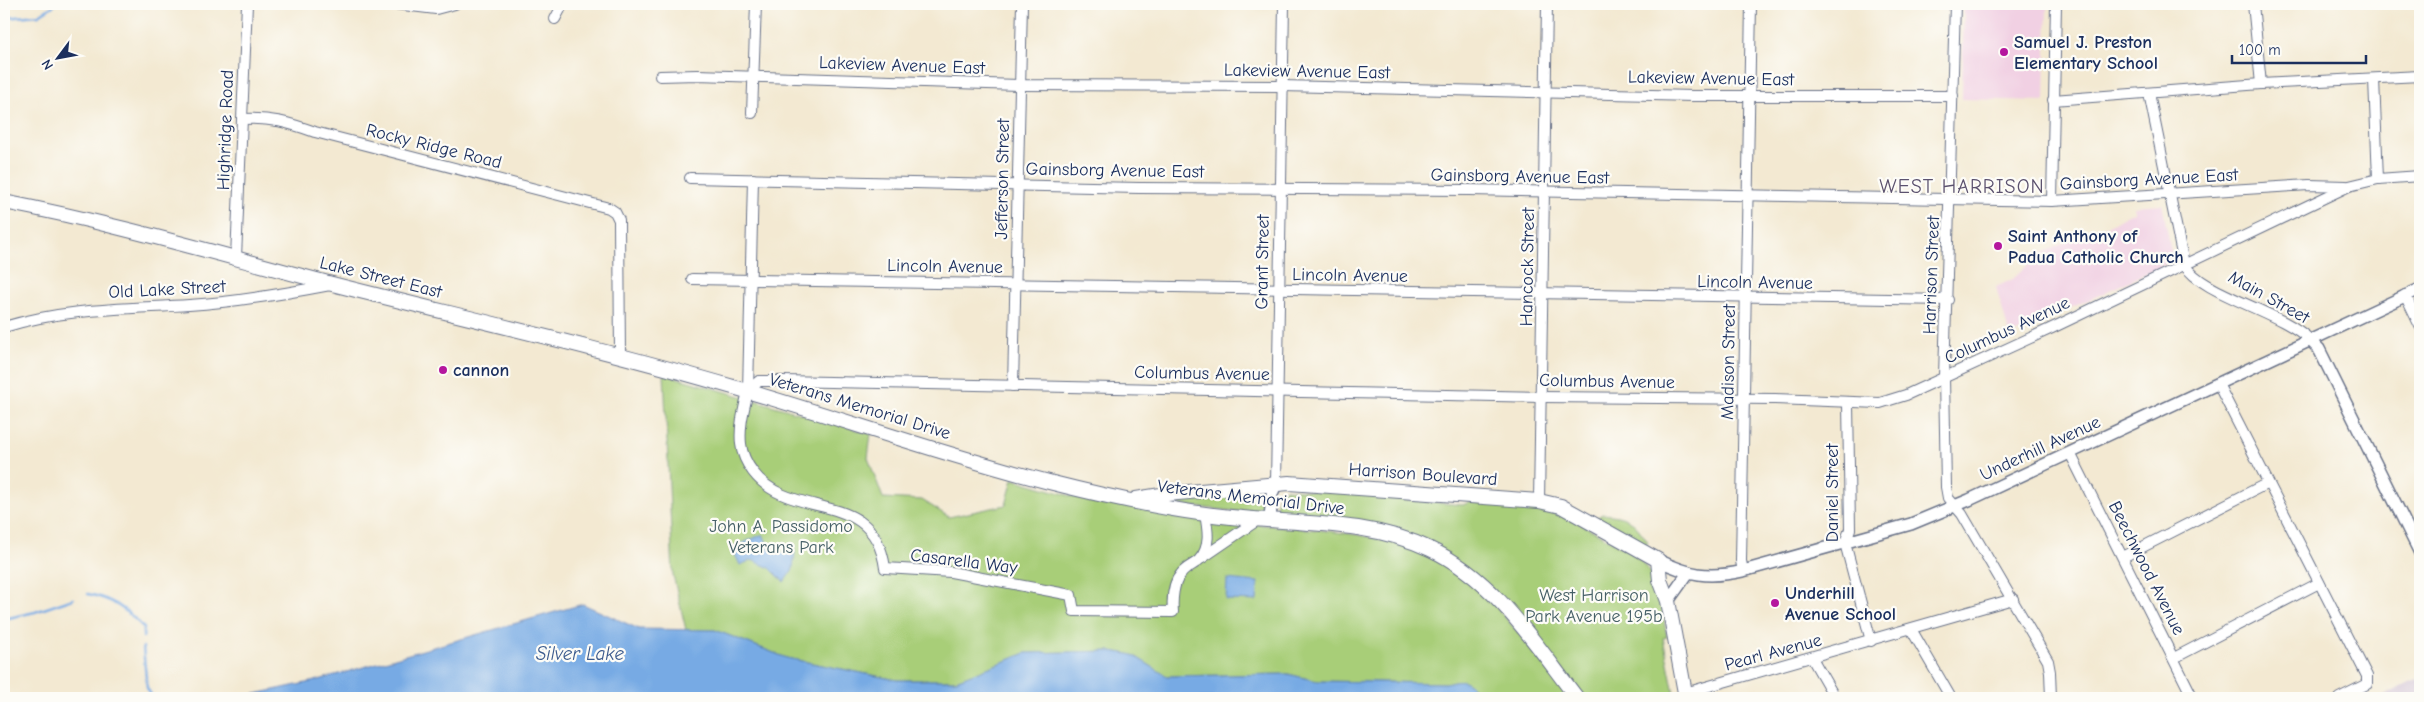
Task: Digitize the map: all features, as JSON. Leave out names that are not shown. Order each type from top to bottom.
[{"type":"main road","name":"Lake Street East","points":[[4,202],[105,222],[333,284],[748,391]]},
{"type":"main road","name":"Veterans Memorial Drive","points":[[748,391],[1046,481],[1167,509],[1381,533],[1430,548],[1465,569],[1497,599],[1576,698]]},
{"type":"main road","name":"Harrison Boulevard","points":[[1130,500],[1167,494],[1276,484],[1539,501],[1561,506],[1658,560]]},
{"type":"main road","points":[[1658,560],[1660,580],[1668,601],[1686,695]]},
{"type":"street","name":"Highridge Road","points":[[236,257],[247,4]]},
{"type":"street","points":[[395,4],[436,9],[455,4]]},
{"type":"street","points":[[555,19],[563,4]]},
{"type":"street","points":[[752,113],[756,4]]},
{"type":"street","name":"Jefferson Street","points":[[1013,386],[1017,284],[1019,85],[1022,4]]},
{"type":"street","name":"Grant Street","points":[[1265,520],[1276,484],[1284,4]]},
{"type":"street","name":"Hancock Street","points":[[1539,501],[1547,4]]},
{"type":"street","name":"Madison Street","points":[[1743,571],[1740,561],[1751,4]]},
{"type":"street","name":"Harrison Street","points":[[1955,4],[1948,300],[1944,377],[1946,487],[1948,498],[1962,514],[2050,667],[2051,698]]},
{"type":"street","points":[[2052,201],[2056,4]]},
{"type":"street","points":[[2253,4],[2261,84]]},
{"type":"street","name":"Lakeview Avenue East","points":[[660,76],[697,75],[1019,85],[1282,86],[1749,96],[1953,96]]},
{"type":"street","points":[[2053,100],[2261,84],[2420,76]]},
{"type":"street","points":[[2374,79],[2378,179]]},
{"type":"street","points":[[2149,93],[2184,264]]},
{"type":"street","name":"Rocky Ridge Road","points":[[243,119],[265,118],[291,124],[315,132],[609,208],[615,212],[619,220],[620,357]]},
{"type":"street","name":"Columbus Avenue","points":[[748,391],[759,381],[1277,390],[1541,397],[1744,399],[1848,403],[1889,401],[1944,377],[2349,186],[2378,179],[2420,176]]},
{"type":"street","name":"Gainsborg Avenue East","points":[[690,178],[1139,188],[1281,188],[2052,201],[2309,185],[2349,186]]},
{"type":"street","name":"Casarella Way","points":[[753,179],[749,279],[748,391],[741,425],[741,446],[748,466],[761,483],[776,492],[849,513],[863,522],[876,537],[883,553],[886,568],[951,572],[1072,595],[1074,611],[1173,612],[1176,581],[1187,567],[1199,560],[1206,547],[1208,538],[1205,514]]},
{"type":"street","name":"Main Street","points":[[2184,264],[2196,277],[2299,329],[2319,349],[2420,553]]},
{"type":"street","name":"Lincoln Avenue","points":[[692,279],[1948,300]]},
{"type":"street","name":"Old Lake Street","points":[[4,327],[50,314],[107,308],[219,303],[278,295],[333,284]]},
{"type":"street","name":"Underhill Avenue","points":[[1658,560],[1688,573],[1718,576],[1743,571],[1911,524],[1955,506],[2070,453],[2420,289]]},
{"type":"street","points":[[2405,295],[2420,326]]},
{"type":"street","points":[[2218,384],[2367,676],[2367,684],[2339,698]]},
{"type":"street","name":"Daniel Street","points":[[1848,403],[1850,529],[1846,543],[1871,641]]},
{"type":"street","name":"Beechwood Avenue","points":[[2070,453],[2193,698]]},
{"type":"street","points":[[2123,557],[2268,483]]},
{"type":"street","points":[[1199,560],[1265,520]]},
{"type":"street","points":[[1668,601],[1688,573]]},
{"type":"street","points":[[2174,658],[2319,583]]},
{"type":"street","name":"Pearl Avenue","points":[[1686,695],[2012,599]]},
{"type":"street","points":[[1911,629],[1951,698]]},
{"type":"street","points":[[1812,658],[1834,698]]},
{"type":"shaded area","name":"Samuel J. Preston Elementary School","points":[[1964,4],[2047,4],[2045,101],[1962,99]]},
{"type":"shaded area","points":[[2162,204],[2173,261],[2010,336],[1996,287],[2013,279],[2040,254],[2097,228],[2101,229],[2134,212],[2134,206]]},
{"type":"shaded area","points":[[2420,678],[2420,698],[2380,698]]},
{"type":"green space","name":"John A. Passidomo Veterans Park","points":[[664,374],[871,434],[868,458],[883,498],[922,500],[949,517],[1006,505],[1013,479],[1102,505],[1120,504],[1175,517],[1359,535],[1407,545],[1456,570],[1491,601],[1538,656],[1565,693],[1558,698],[1480,698],[1467,682],[1463,681],[1446,683],[1317,681],[1288,674],[1167,676],[1133,655],[1112,651],[1026,653],[956,680],[897,680],[787,658],[715,630],[686,630],[673,575]]},
{"type":"green space","name":"West Harrison Park Avenue 195b","points":[[1284,489],[1398,496],[1407,500],[1463,505],[1469,502],[1544,507],[1557,511],[1628,550],[1647,568],[1653,578],[1660,600],[1667,637],[1663,638],[1675,698],[1583,698],[1538,640],[1438,548],[1281,516],[1276,509],[1278,495]]},
{"type":"green space","points":[[1266,492],[1266,508],[1261,514],[1169,504],[1165,500]]},
{"type":"green space","points":[[1602,514],[1618,516],[1629,520],[1648,542],[1645,546],[1599,520],[1598,517]]},
{"type":"water","points":[[763,534],[770,550],[777,553],[795,551],[793,569],[784,582],[770,568],[752,560],[740,565],[732,548]]},
{"type":"water","points":[[1227,579],[1258,582],[1257,601],[1226,600]]},
{"type":"water","name":"Silver Lake","points":[[583,604],[639,629],[715,630],[787,658],[897,680],[956,680],[1026,653],[1112,651],[1133,655],[1167,676],[1288,674],[1317,681],[1446,683],[1463,681],[1473,688],[1480,698],[237,698],[315,681]]},
{"type":"waterway","points":[[4,18],[39,15],[56,4]]},
{"type":"waterway","points":[[88,594],[112,602],[132,616],[144,628],[143,637]]},
{"type":"waterway","points":[[4,619],[35,612],[73,599]]},
{"type":"waterway","points":[[143,647],[147,688],[153,698]]},
{"type":"place","name":"Samuel J. Preston Elementary School","points":[[2004,52]]},
{"type":"place","name":"Saint Anthony of Padua Catholic Church","points":[[1998,246]]},
{"type":"place","name":"cannon","points":[[443,370]]},
{"type":"place","name":"Underhill Avenue School","points":[[1775,603]]},
{"type":"district","name":"WEST HARRISON","points":[[1962,186]]}]
